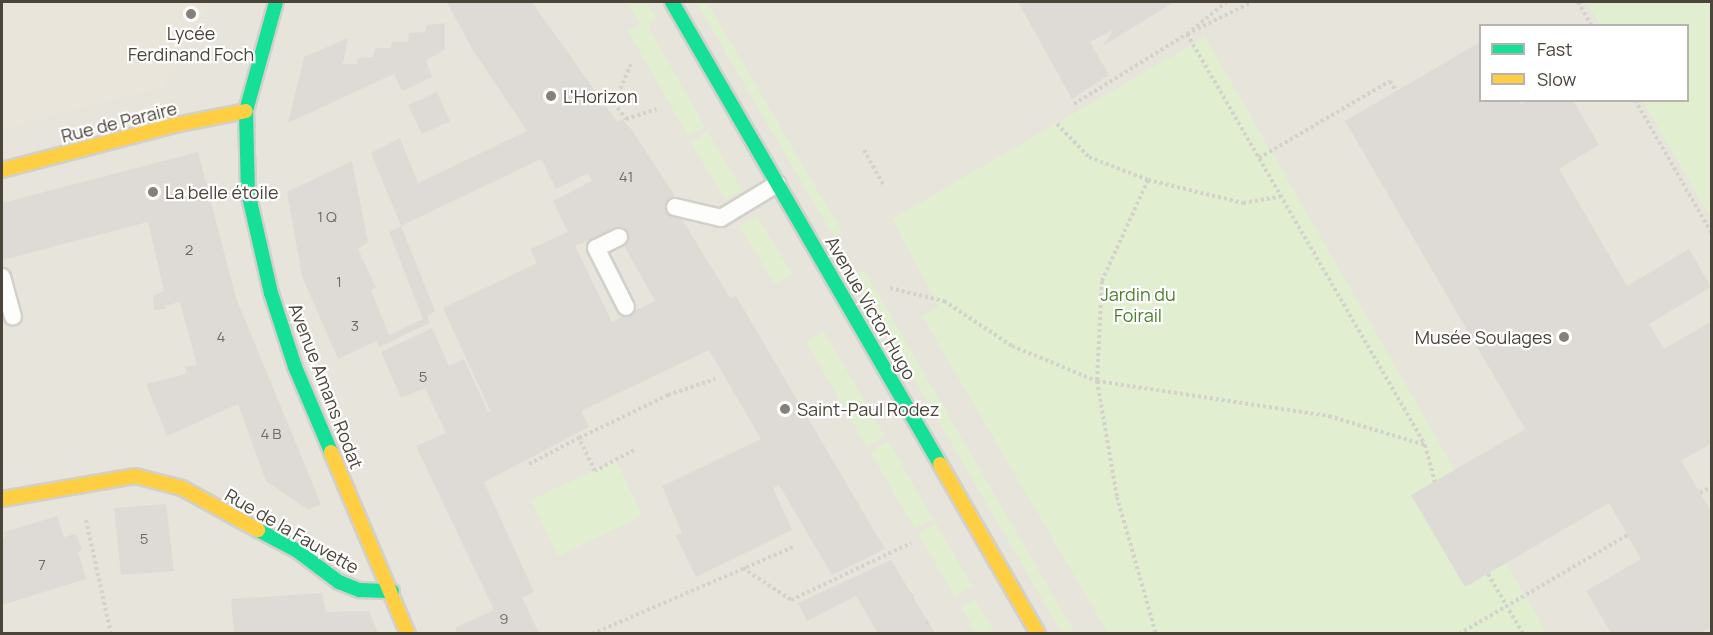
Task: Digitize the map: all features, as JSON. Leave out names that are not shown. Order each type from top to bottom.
[{"type":"main road","name":"Avenue Amans Rodat","points":[[276,2],[246,111],[249,202],[271,293],[295,367],[408,633]]},
{"type":"main road","name":"Avenue Victor Hugo","points":[[672,2],[1038,633]]},
{"type":"main road","name":"Rue de Paraire","points":[[2,170],[175,125],[246,111]]},
{"type":"main road","name":"Rue de la Fauvette","points":[[2,500],[135,476],[182,488],[296,550],[339,582],[359,590],[392,591]]},
{"type":"lane","points":[[675,207],[720,218],[777,184]]},
{"type":"lane","points":[[619,237],[596,248],[626,307]]},
{"type":"lane","points":[[2,277],[13,317]]},
{"type":"path","points":[[1186,34],[1226,2]]},
{"type":"path","points":[[1074,104],[1186,34],[1251,2]]},
{"type":"path","points":[[1578,2],[1591,24]]},
{"type":"path","points":[[1186,34],[1425,445],[1435,482]]},
{"type":"path","points":[[631,64],[614,103],[626,119],[656,109]]},
{"type":"path","points":[[1259,158],[1390,81],[1396,91]]},
{"type":"path","points":[[1636,102],[1712,234]]},
{"type":"path","points":[[1057,124],[1089,157],[1148,180],[1243,203],[1281,196]]},
{"type":"path","points":[[864,150],[884,186]]},
{"type":"path","points":[[1148,180],[1102,281],[1097,381],[1117,497],[1156,633]]},
{"type":"path","points":[[890,288],[944,301],[1012,346],[1097,381],[1329,416],[1425,445]]},
{"type":"path","points":[[529,464],[668,395],[715,379]]},
{"type":"path","points":[[579,438],[595,471],[634,450]]},
{"type":"path","points":[[78,485],[111,633]]},
{"type":"path","points":[[1700,493],[1712,486]]},
{"type":"path","points":[[1459,633],[1628,535]]},
{"type":"path","points":[[742,567],[791,600],[911,543]]},
{"type":"path","points":[[592,633],[794,546]]},
{"type":"path","points":[[1488,574],[1523,633]]},
{"type":"shaded area","points":[[2,2],[1711,2],[1711,633],[2,633]]},
{"type":"shaded area","points":[[2,2],[211,2],[163,87],[2,129]]},
{"type":"green space","points":[[627,2],[646,2],[656,17],[648,26],[705,127],[688,136],[628,31],[640,24]]},
{"type":"green space","points":[[696,2],[707,2],[842,232],[834,237]]},
{"type":"green space","points":[[1586,2],[1711,2],[1711,218],[1644,102],[1689,102],[1689,24],[1599,24]]},
{"type":"green space","name":"Jardin du Foirail","points":[[1205,37],[1420,409],[1546,633],[1108,633],[922,316],[939,307],[892,219]]},
{"type":"green space","points":[[708,132],[742,190],[726,200],[690,142]]},
{"type":"green space","points":[[757,216],[792,274],[775,284],[739,226]]},
{"type":"green space","points":[[864,270],[1075,633],[1062,633],[854,276]]},
{"type":"green space","points":[[824,331],[885,436],[867,447],[806,342]]},
{"type":"green space","points":[[888,441],[933,519],[915,529],[870,452]]},
{"type":"green space","points":[[616,460],[642,516],[558,556],[531,500]]},
{"type":"green space","points":[[936,523],[972,586],[955,596],[918,534]]},
{"type":"green space","points":[[975,599],[995,633],[976,633],[961,607]]},
{"type":"building","points":[[447,2],[532,2],[617,122],[622,119],[632,130],[677,199],[671,201],[730,298],[736,296],[885,549],[832,575],[779,485],[773,488],[792,530],[696,577],[676,536],[682,533],[662,486],[761,439],[709,350],[581,411],[589,427],[484,482],[534,592],[522,598],[539,633],[457,633],[455,628],[494,610],[416,446],[446,433],[425,388],[401,398],[381,352],[432,328],[449,366],[464,359],[488,412],[491,412],[443,308],[537,263],[530,249],[568,232],[553,201],[592,181],[588,173],[556,189],[541,159],[401,226],[371,153],[400,138],[418,183],[527,131],[472,49]],"holes":[[[614,228],[655,301],[612,322],[575,246]]]},
{"type":"building","points":[[1018,2],[1174,2],[1103,46],[1113,30],[1090,42],[1109,75],[1072,99]]},
{"type":"building","points":[[445,23],[445,50],[426,60],[432,77],[402,91],[394,74],[288,123],[304,57],[348,38],[343,64],[357,64],[358,58],[373,57],[375,48],[391,48],[392,42],[408,42],[409,33],[425,32],[427,25]]},
{"type":"building","name":"Musée Soulages","points":[[1479,43],[1479,102],[1520,102],[1521,104],[1524,102],[1574,102],[1599,145],[1559,169],[1627,286],[1689,249],[1711,287],[1649,324],[1664,349],[1712,321],[1712,443],[1681,461],[1712,513],[1712,627],[1701,633],[1611,633],[1586,591],[1641,559],[1609,503],[1465,587],[1411,495],[1525,429],[1345,121]]},
{"type":"building","points":[[437,92],[450,121],[422,134],[408,105]]},
{"type":"building","points":[[198,152],[236,298],[321,504],[308,510],[266,481],[238,404],[167,436],[146,384],[187,374],[185,367],[197,365],[180,302],[165,306],[166,309],[154,310],[153,296],[164,291],[148,222],[2,260],[2,203]]},
{"type":"building","points":[[352,161],[368,242],[358,249],[376,288],[371,290],[389,335],[423,319],[389,232],[401,226],[435,311],[427,316],[430,323],[379,347],[376,341],[338,359],[302,276],[287,192]]},
{"type":"building","points":[[166,504],[174,571],[121,575],[114,508]]},
{"type":"building","points":[[57,516],[64,537],[76,534],[82,550],[78,552],[86,579],[2,605],[2,539],[5,538],[4,532]]},
{"type":"building","points":[[891,560],[935,633],[878,633],[856,596],[807,621],[798,603]]},
{"type":"building","points":[[322,593],[326,612],[369,611],[378,633],[234,633],[231,599]]},
{"type":"traffic: fast","points":[[276,2],[246,111],[248,192],[271,293],[295,367],[331,452]]},
{"type":"traffic: fast","points":[[672,2],[940,464]]},
{"type":"traffic: fast","points":[[258,530],[296,550],[339,582],[359,590],[392,591]]},
{"type":"traffic: slow","points":[[2,170],[175,125],[246,111]]},
{"type":"traffic: slow","points":[[331,452],[408,634]]},
{"type":"traffic: slow","points":[[940,464],[1038,634]]},
{"type":"traffic: slow","points":[[2,499],[135,476],[182,488],[258,530]]},
{"type":"place","name":"Lycée Ferdinand Foch","points":[[191,14]]},
{"type":"place","name":"L'Horizon","points":[[551,96]]},
{"type":"place","name":"La belle étoile","points":[[153,192]]},
{"type":"place","name":"Musée Soulages","points":[[1564,337]]},
{"type":"place","name":"Saint-Paul Rodez","points":[[785,409]]}]
